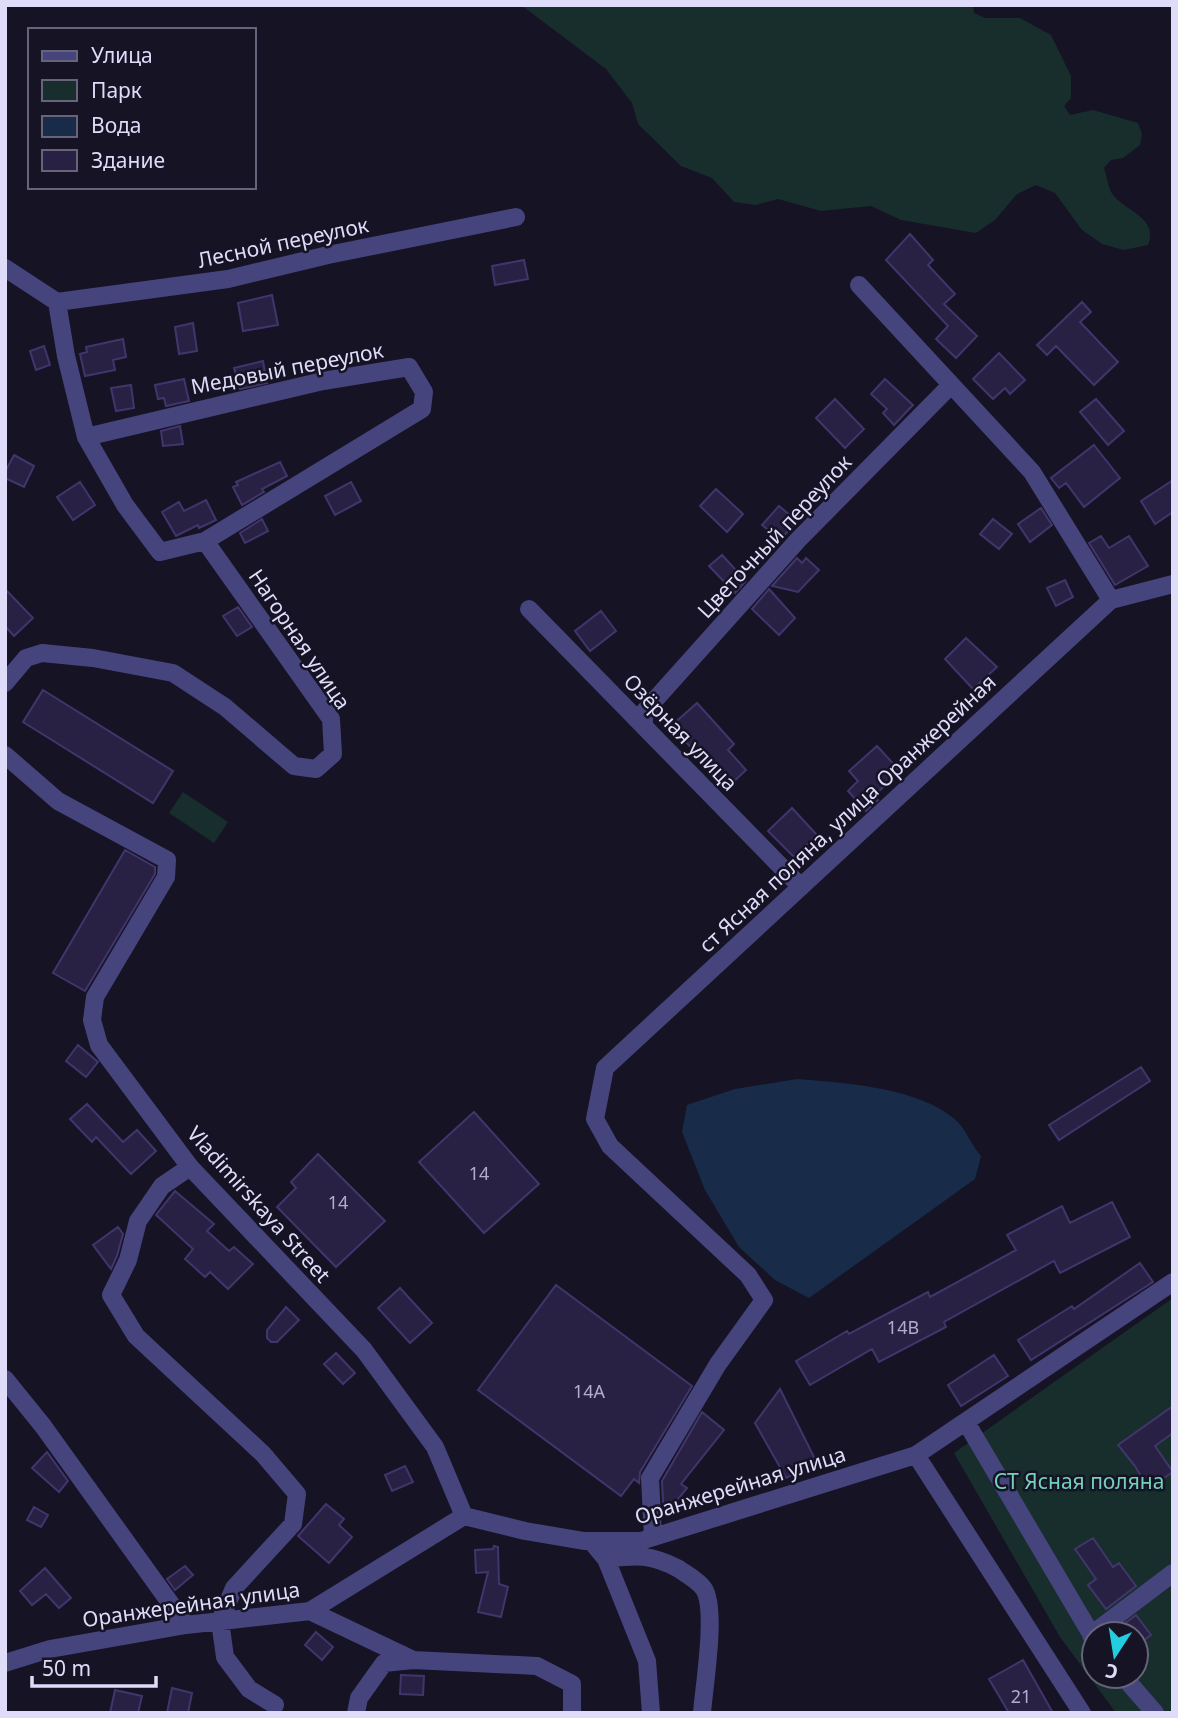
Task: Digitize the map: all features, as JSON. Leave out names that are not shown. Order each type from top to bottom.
[{"type":"street","name":"Лесной переулок","points":[[57,302],[228,279],[328,255],[516,217]]},
{"type":"street","points":[[5,268],[57,302],[66,356],[86,437],[125,505],[160,552],[205,541]]},
{"type":"street","points":[[859,285],[1032,471],[1111,600]]},
{"type":"street","name":"Медовый переулок","points":[[86,437],[323,381],[409,367],[424,392],[422,409],[205,541]]},
{"type":"street","name":"Цветочный переулок","points":[[643,726],[644,712],[798,540],[951,385]]},
{"type":"street","name":"Нагорная улица","points":[[6,678],[26,658],[42,653],[93,657],[173,673],[225,707],[294,766],[316,769],[333,754],[331,719],[205,541]]},
{"type":"street","name":"ст Ясная поляна, улица Оранжерейная","points":[[653,1537],[650,1478],[718,1364],[764,1300],[748,1275],[610,1146],[595,1119],[606,1068],[1111,600],[1173,584]]},
{"type":"street","name":"Озёрная улица","points":[[529,609],[801,887]]},
{"type":"street","name":"Vladimirskaya Street","points":[[5,755],[58,801],[167,860],[166,877],[95,997],[92,1020],[99,1045],[190,1167],[364,1350],[435,1447],[464,1516]]},
{"type":"street","points":[[190,1167],[162,1186],[138,1221],[128,1259],[111,1295],[136,1336],[263,1454],[297,1494],[293,1524],[234,1588],[220,1621],[225,1657],[249,1689],[275,1705]]},
{"type":"street","name":"Оранжерейная улица","points":[[5,1663],[50,1649],[186,1625],[310,1611],[464,1516],[525,1531],[591,1541],[641,1541],[916,1455],[1173,1282]]},
{"type":"street","points":[[5,1379],[43,1426],[186,1625]]},
{"type":"street","points":[[966,1422],[1082,1620]]},
{"type":"street","points":[[916,1455],[1082,1713]]},
{"type":"street","points":[[591,1541],[606,1559],[647,1661],[651,1713]]},
{"type":"street","points":[[606,1559],[640,1555],[661,1560],[686,1573],[704,1589],[709,1609],[702,1713]]},
{"type":"street","points":[[1114,1620],[1173,1573]]},
{"type":"street","points":[[310,1611],[413,1660]]},
{"type":"street","points":[[356,1713],[359,1698],[384,1663],[413,1660],[537,1666],[572,1684],[572,1713]]},
{"type":"street","points":[[1135,1690],[1155,1713]]},
{"type":"green space","points":[[521,5],[973,5],[974,13],[985,18],[1020,18],[1051,35],[1071,76],[1071,98],[1064,106],[1070,115],[1093,110],[1138,123],[1142,134],[1140,145],[1123,158],[1111,160],[1104,168],[1113,195],[1140,216],[1149,228],[1148,245],[1124,250],[1102,244],[1082,230],[1055,193],[1036,185],[1017,194],[995,220],[976,233],[901,220],[871,206],[821,211],[778,199],[756,205],[734,202],[712,178],[681,166],[638,124],[632,103],[606,69]]},
{"type":"green space","points":[[183,792],[228,822],[214,843],[169,813]]},
{"type":"green space","name":"СТ Ясная поляна","points":[[1173,1298],[1173,1713],[1116,1713],[1099,1690],[1150,1690],[1150,1620],[1080,1620],[1080,1664],[1060,1637],[954,1453]]},
{"type":"water","points":[[797,1079],[881,1089],[923,1101],[957,1121],[981,1156],[975,1179],[809,1298],[775,1280],[739,1247],[705,1190],[682,1132],[687,1105],[735,1089]]},
{"type":"building","points":[[910,234],[933,260],[928,265],[955,294],[944,304],[977,336],[956,358],[936,339],[948,326],[886,260]]},
{"type":"building","points":[[524,260],[528,279],[495,285],[492,266]]},
{"type":"building","points":[[272,295],[278,325],[243,331],[238,303]]},
{"type":"building","points":[[1082,302],[1091,312],[1080,322],[1118,362],[1094,385],[1056,346],[1047,355],[1037,345]]},
{"type":"building","points":[[193,323],[197,351],[179,354],[175,327]]},
{"type":"building","points":[[123,339],[126,357],[113,360],[115,370],[85,376],[80,354],[87,352],[86,347]]},
{"type":"building","points":[[44,346],[50,365],[36,370],[30,351]]},
{"type":"building","points":[[999,353],[1025,380],[1010,394],[1005,388],[993,399],[973,379]]},
{"type":"building","points":[[263,361],[267,383],[240,389],[234,368]]},
{"type":"building","points":[[184,379],[189,401],[166,406],[164,398],[158,399],[155,385]]},
{"type":"building","points":[[885,379],[913,405],[894,425],[883,413],[887,409],[871,394]]},
{"type":"building","points":[[131,385],[134,408],[116,411],[111,388]]},
{"type":"building","points":[[835,399],[864,429],[845,448],[816,418]]},
{"type":"building","points":[[1096,399],[1124,431],[1108,445],[1080,412]]},
{"type":"building","points":[[180,426],[183,444],[163,446],[161,431]]},
{"type":"building","points":[[1094,445],[1120,478],[1084,507],[1066,483],[1059,488],[1051,478]]},
{"type":"building","points":[[14,455],[34,466],[24,487],[5,478],[5,472]]},
{"type":"building","points":[[280,462],[287,476],[262,489],[264,492],[242,505],[233,487],[238,485],[236,482]]},
{"type":"building","points":[[1173,480],[1173,512],[1155,524],[1141,501]]},
{"type":"building","points":[[80,482],[95,505],[73,520],[57,497]]},
{"type":"building","points":[[351,482],[361,501],[335,515],[325,496]]},
{"type":"building","points":[[716,489],[743,514],[727,532],[700,506]]},
{"type":"building","points":[[206,500],[216,520],[176,536],[162,512],[179,502],[184,511]]},
{"type":"building","points":[[779,506],[797,521],[780,540],[762,525]]},
{"type":"building","points":[[1041,508],[1052,525],[1030,542],[1018,524]]},
{"type":"building","points":[[262,519],[268,531],[245,543],[240,533]]},
{"type":"building","points":[[993,519],[1012,534],[999,549],[980,534]]},
{"type":"building","points":[[1101,536],[1109,548],[1129,536],[1148,566],[1115,585],[1089,543]]},
{"type":"building","points":[[722,555],[746,581],[735,593],[709,566]]},
{"type":"building","points":[[797,558],[802,563],[806,558],[819,570],[798,592],[772,586]]},
{"type":"building","points":[[1065,580],[1073,597],[1056,606],[1047,588]]},
{"type":"building","points":[[5,589],[33,618],[14,636],[5,626]]},
{"type":"building","points":[[769,589],[795,618],[779,635],[752,609]]},
{"type":"building","points":[[238,607],[252,627],[237,636],[223,616]]},
{"type":"building","points":[[601,611],[616,631],[590,651],[575,631]]},
{"type":"building","points":[[966,638],[997,667],[973,689],[945,659]]},
{"type":"building","points":[[43,690],[173,771],[153,803],[23,722]]},
{"type":"building","points":[[697,703],[734,744],[728,750],[746,770],[728,787],[671,726]]},
{"type":"building","points":[[877,746],[900,771],[874,796],[878,800],[866,811],[848,791],[858,781],[849,771]]},
{"type":"building","points":[[792,808],[817,835],[794,857],[768,831]]},
{"type":"building","points":[[125,850],[155,867],[155,874],[85,991],[53,973]]},
{"type":"building","points":[[78,1045],[98,1062],[86,1077],[66,1061]]},
{"type":"building","points":[[1141,1067],[1150,1081],[1059,1140],[1049,1125]]},
{"type":"building","points":[[87,1104],[123,1142],[137,1130],[156,1151],[131,1174],[96,1137],[92,1142],[70,1119]]},
{"type":"building","points":[[474,1112],[539,1184],[484,1233],[419,1162]]},
{"type":"building","points":[[318,1154],[385,1221],[336,1267],[277,1207],[296,1188],[291,1182]]},
{"type":"building","points":[[175,1191],[214,1224],[207,1231],[229,1251],[234,1247],[253,1264],[228,1289],[210,1272],[205,1277],[185,1259],[193,1249],[156,1215]]},
{"type":"building","points":[[1112,1202],[1130,1237],[1060,1273],[1054,1261],[944,1322],[946,1327],[879,1362],[872,1349],[810,1385],[796,1361],[847,1331],[849,1334],[928,1292],[930,1297],[1016,1250],[1007,1235],[1062,1206],[1070,1223]]},
{"type":"building","points":[[118,1227],[123,1234],[111,1269],[93,1245]]},
{"type":"building","points":[[1140,1263],[1153,1282],[1031,1360],[1018,1340],[1072,1306],[1074,1309]]},
{"type":"building","points":[[556,1285],[692,1386],[640,1472],[639,1483],[634,1479],[621,1496],[478,1390]]},
{"type":"building","points":[[400,1288],[432,1323],[410,1343],[378,1308]]},
{"type":"building","points":[[286,1307],[299,1320],[277,1342],[271,1342],[267,1338],[267,1330]]},
{"type":"building","points":[[336,1353],[355,1373],[343,1384],[324,1364]]},
{"type":"building","points":[[994,1355],[1008,1376],[961,1406],[948,1385]]},
{"type":"building","points":[[780,1389],[817,1463],[786,1478],[755,1423]]},
{"type":"building","points":[[1173,1406],[1173,1433],[1155,1446],[1173,1472],[1148,1488],[1118,1445]]},
{"type":"building","points":[[702,1412],[724,1430],[681,1484],[687,1488],[670,1509],[663,1502],[662,1481]]},
{"type":"building","points":[[47,1452],[68,1481],[59,1492],[32,1468]]},
{"type":"building","points":[[405,1466],[413,1482],[392,1491],[385,1475]]},
{"type":"building","points":[[326,1504],[344,1519],[339,1525],[352,1537],[329,1563],[298,1536]]},
{"type":"building","points":[[34,1507],[48,1515],[41,1527],[27,1520]]},
{"type":"building","points":[[1093,1538],[1113,1567],[1119,1563],[1136,1586],[1106,1609],[1088,1585],[1096,1579],[1075,1549]]},
{"type":"building","points":[[494,1546],[498,1547],[499,1584],[508,1587],[501,1617],[478,1612],[488,1572],[476,1573],[475,1550],[493,1549]]},
{"type":"building","points":[[185,1566],[193,1575],[175,1590],[167,1579]]},
{"type":"building","points":[[45,1568],[71,1598],[59,1608],[46,1594],[32,1605],[20,1591]]},
{"type":"building","points":[[316,1632],[333,1647],[322,1660],[305,1645]]},
{"type":"building","points":[[1023,1660],[1053,1713],[1009,1713],[989,1679]]},
{"type":"building","points":[[401,1675],[424,1676],[423,1695],[400,1694]]},
{"type":"building","points":[[172,1688],[192,1693],[188,1713],[167,1713]]},
{"type":"building","points":[[115,1690],[142,1696],[138,1713],[110,1713]]}]
